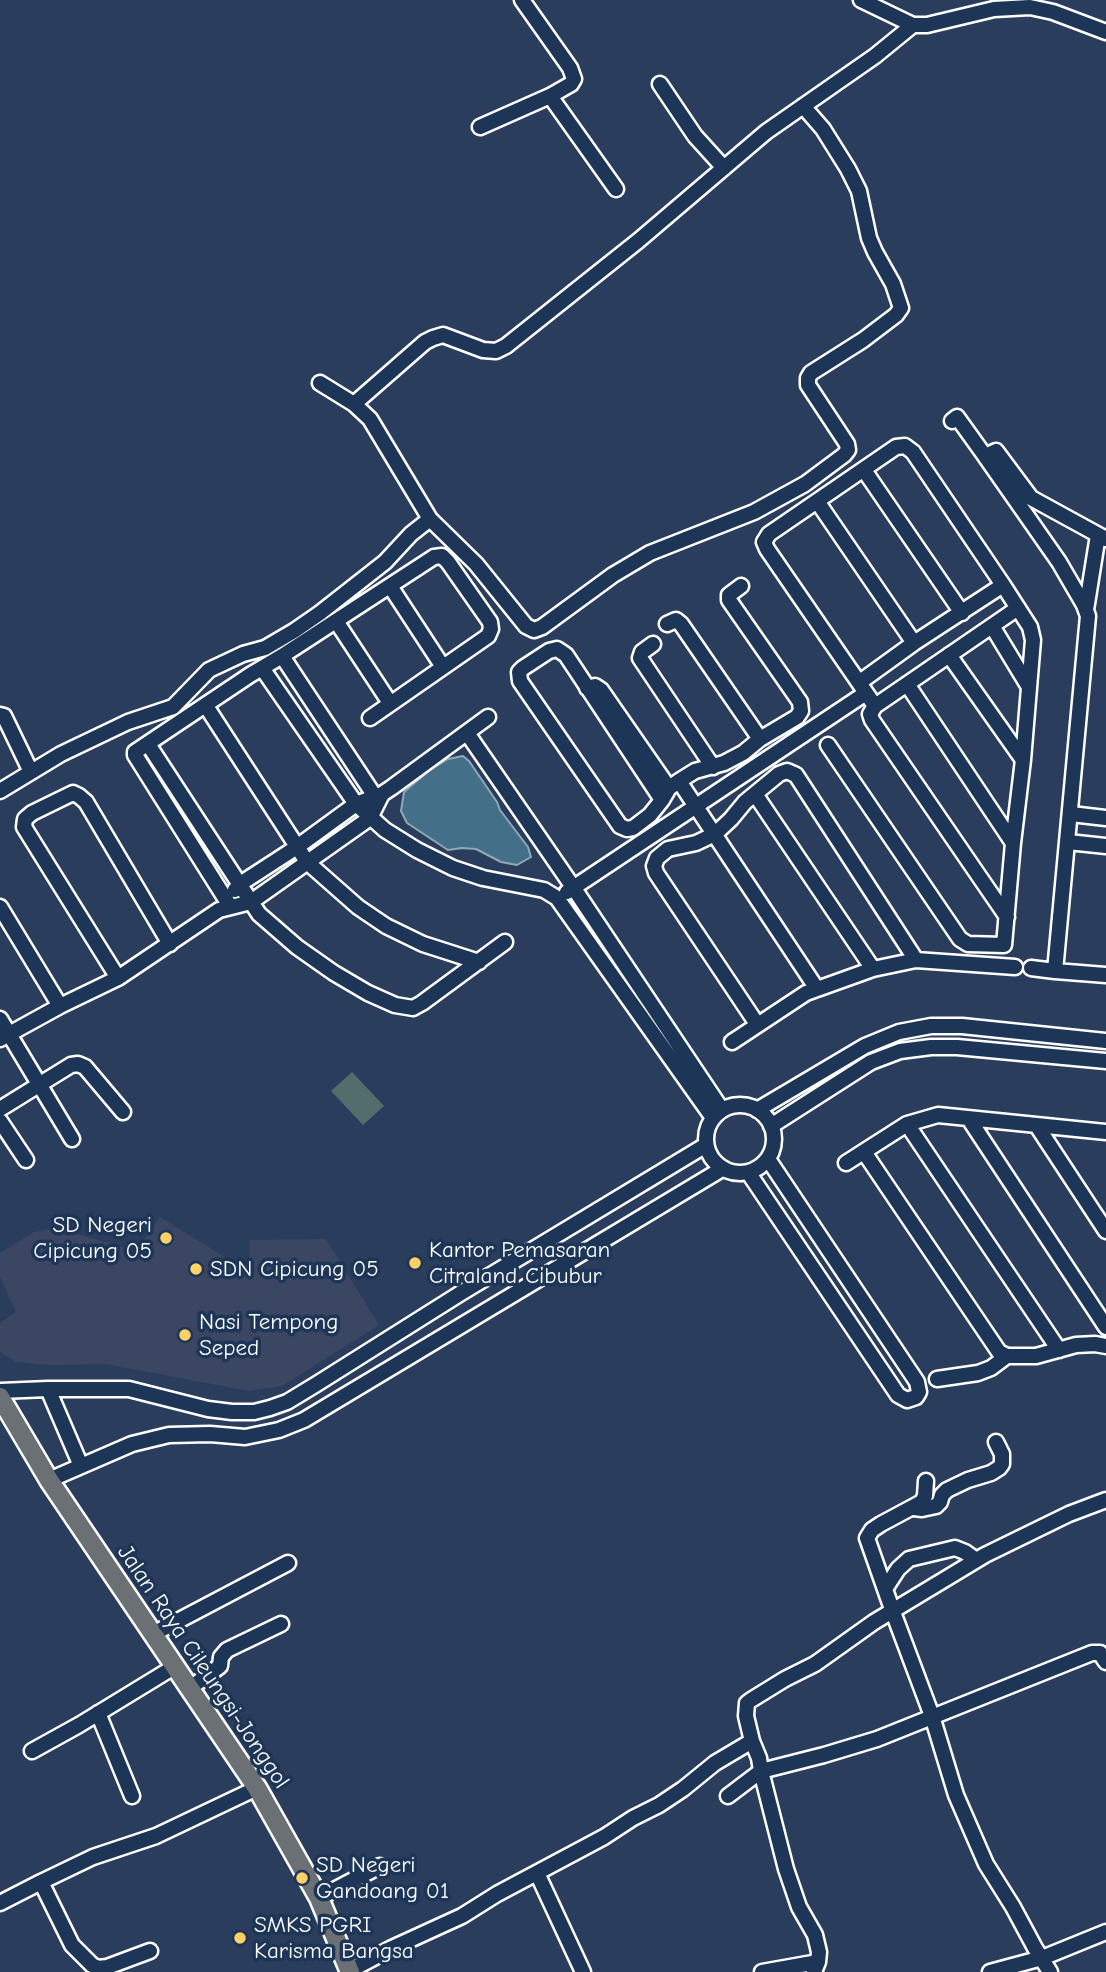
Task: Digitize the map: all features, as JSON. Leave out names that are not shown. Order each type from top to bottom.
[{"type":"main road","name":"Jalan Raya Cileungsi-Jonggol","points":[[0,1397],[49,1480],[257,1788],[319,1898],[350,1971]]},
{"type":"street","points":[[480,127],[550,96],[571,84],[574,79],[523,0]]},
{"type":"street","points":[[861,0],[913,26],[994,9],[1030,7],[1053,12],[1106,32]]},
{"type":"street","points":[[354,404],[433,338],[443,335],[483,350],[496,351],[506,346],[638,241],[766,132],[875,56],[913,26]]},
{"type":"street","points":[[660,84],[695,136],[724,168]]},
{"type":"street","points":[[550,96],[616,189]]},
{"type":"street","points":[[320,383],[354,404],[370,419],[430,519],[476,565],[526,626],[534,630],[542,627],[613,575],[650,553],[764,506],[804,484],[848,450],[848,444],[808,384],[808,378],[811,373],[863,340],[896,315],[901,308],[893,284],[874,252],[854,180],[822,129],[803,106]]},
{"type":"street","points":[[952,421],[957,417],[985,456],[1026,502],[1086,610],[1089,625],[1055,971]]},
{"type":"street","points":[[828,746],[960,939],[968,943],[1004,945],[1033,640],[1030,627],[1003,585],[913,452],[905,446],[896,447],[769,534],[764,542],[766,549],[875,706]]},
{"type":"street","points":[[864,470],[962,613]]},
{"type":"street","points":[[817,501],[914,643]]},
{"type":"street","points":[[1026,502],[1102,537],[1086,610]]},
{"type":"street","points":[[0,791],[61,754],[128,722],[173,707],[209,670],[243,654],[265,648],[320,613],[385,562],[411,534],[430,519]]},
{"type":"street","points":[[225,906],[135,755],[138,749],[434,557],[442,556],[490,622],[488,636],[370,718]]},
{"type":"street","points":[[557,898],[696,807],[863,688],[914,643],[1003,585]]},
{"type":"street","points":[[390,586],[443,667]]},
{"type":"street","points":[[741,586],[729,595],[729,600],[800,702],[801,711],[797,717],[760,739],[743,753],[695,771],[670,790],[650,816],[634,828],[620,826],[520,681],[519,672],[523,668],[549,650],[557,649],[566,655],[587,688],[595,686],[601,690],[670,790],[696,807],[817,989]]},
{"type":"street","points":[[1007,917],[870,714],[875,706],[1018,608]]},
{"type":"street","points":[[667,624],[676,620],[681,624],[760,739]]},
{"type":"street","points":[[335,621],[390,703]]},
{"type":"street","points":[[992,626],[1029,687]]},
{"type":"street","points":[[653,644],[642,652],[640,658],[713,766]]},
{"type":"street","points":[[949,655],[1023,760]]},
{"type":"street","points":[[282,656],[378,798]]},
{"type":"street","points":[[262,668],[356,804],[385,830],[453,868],[484,878],[544,890],[557,898],[718,1114]]},
{"type":"street","points":[[907,684],[1013,843]]},
{"type":"street","points":[[206,706],[307,862],[358,907],[386,926],[423,944],[479,962]]},
{"type":"street","points":[[0,715],[4,716],[31,772]]},
{"type":"street","points":[[4,1036],[118,978],[170,944],[225,906],[240,884],[356,804],[378,798],[488,717]]},
{"type":"street","points":[[467,733],[573,887],[686,1069]]},
{"type":"street","points":[[148,744],[259,914],[297,947],[346,980],[395,1005],[413,1008],[505,942]]},
{"type":"street","points":[[757,1024],[656,873],[654,866],[657,858],[668,849],[696,843],[715,834],[745,802],[787,771],[796,775],[916,960]]},
{"type":"street","points":[[118,978],[24,827],[25,819],[32,813],[73,793],[86,802],[170,944]]},
{"type":"street","points":[[755,794],[873,969]]},
{"type":"street","points":[[225,906],[251,902],[370,818],[378,798]]},
{"type":"street","points":[[1071,814],[1106,818]]},
{"type":"street","points":[[1068,842],[1106,846]]},
{"type":"street","points":[[0,907],[60,1006]]},
{"type":"street","points":[[732,1042],[806,993],[873,969],[916,960],[1015,967]]},
{"type":"street","points":[[1031,968],[1106,975],[1106,968]]},
{"type":"street","points":[[0,1019],[4,1036],[72,1139]]},
{"type":"street","points":[[757,1110],[864,1046],[899,1032],[931,1026],[962,1026],[1106,1041]]},
{"type":"street","points":[[771,1126],[871,1062],[900,1051],[957,1047],[1106,1061]]},
{"type":"street","points":[[0,1109],[71,1065],[81,1065],[123,1112]]},
{"type":"street","points":[[742,1105],[765,1116],[771,1126],[774,1143],[768,1159],[761,1166],[748,1172],[735,1173],[722,1169],[712,1159],[706,1145],[707,1131],[718,1114],[732,1106],[742,1105]]},
{"type":"street","points":[[846,1163],[906,1124],[938,1115],[1106,1132]]},
{"type":"street","points":[[969,1119],[1106,1327]]},
{"type":"street","points":[[0,1121],[26,1160]]},
{"type":"street","points":[[906,1124],[1059,1350]]},
{"type":"street","points":[[1037,1125],[1106,1231]]},
{"type":"street","points":[[0,1391],[129,1389],[208,1409],[232,1412],[254,1412],[287,1402],[706,1145]]},
{"type":"street","points":[[864,1152],[999,1352],[1007,1356],[1036,1356],[1076,1345],[1106,1346]]},
{"type":"street","points":[[748,1172],[898,1395],[902,1399],[912,1400],[919,1392],[917,1382],[768,1159]]},
{"type":"street","points":[[49,1480],[132,1444],[170,1435],[245,1437],[279,1430],[304,1420],[722,1169]]},
{"type":"street","points":[[490,1276],[502,1299]]},
{"type":"street","points":[[410,1326],[424,1347]]},
{"type":"street","points":[[937,1379],[978,1373],[991,1368],[1007,1356]]},
{"type":"street","points":[[48,1389],[81,1466]]},
{"type":"street","points":[[914,1508],[936,1506],[947,1490],[999,1468],[1002,1454],[996,1442]]},
{"type":"street","points":[[926,1481],[922,1502],[881,1524],[872,1530],[867,1538],[932,1716],[956,1795],[986,1864],[1050,1972]]},
{"type":"street","points":[[762,1972],[816,1967],[819,1952],[815,1935],[799,1907],[786,1869],[746,1716],[747,1703],[815,1664],[874,1622],[976,1560],[1069,1514],[1106,1500]]},
{"type":"street","points":[[885,1589],[898,1569],[909,1559],[955,1548],[976,1560]]},
{"type":"street","points":[[153,1634],[288,1563]]},
{"type":"street","points":[[189,1689],[220,1666],[221,1657],[227,1650],[281,1625]]},
{"type":"street","points":[[728,1796],[761,1771],[877,1739],[1092,1653],[1100,1653],[1106,1662]]},
{"type":"street","points":[[32,1751],[174,1667]]},
{"type":"street","points":[[98,1713],[132,1796]]},
{"type":"street","points":[[350,1971],[392,1948],[462,1916],[496,1894],[659,1805],[715,1763],[752,1741]]},
{"type":"street","points":[[0,1903],[93,1857],[156,1836],[257,1788]]},
{"type":"street","points":[[319,1898],[380,1866]]},
{"type":"street","points":[[537,1873],[583,1972]]},
{"type":"street","points":[[41,1882],[72,1945],[99,1970],[150,1951]]},
{"type":"street","points":[[990,1972],[1042,1958],[1106,1932]]},
{"type":"shaded area","points":[[463,756],[528,847],[531,857],[517,865],[501,862],[476,849],[448,850],[407,823],[401,811],[404,792],[448,759]]},
{"type":"shaded area","points":[[160,1217],[249,1272],[250,1240],[326,1239],[379,1325],[282,1386],[249,1391],[106,1364],[50,1365],[16,1362],[0,1352],[0,1323],[16,1312],[0,1277],[0,1253],[34,1232],[56,1228],[136,1251]]},
{"type":"green space","points":[[352,1072],[384,1106],[363,1125],[331,1091]]},
{"type":"place","name":"SD Negeri Cipicung 05","points":[[166,1238]]},
{"type":"place","name":"Kantor Pemasaran Citraland Cibubur","points":[[415,1263]]},
{"type":"place","name":"SDN Cipicung 05","points":[[196,1269]]},
{"type":"place","name":"Nasi Tempong Seped","points":[[185,1335]]},
{"type":"place","name":"SD Negeri Gandoang 01","points":[[302,1878]]},
{"type":"place","name":"SMKS PGRI Karisma Bangsa","points":[[240,1938]]}]
